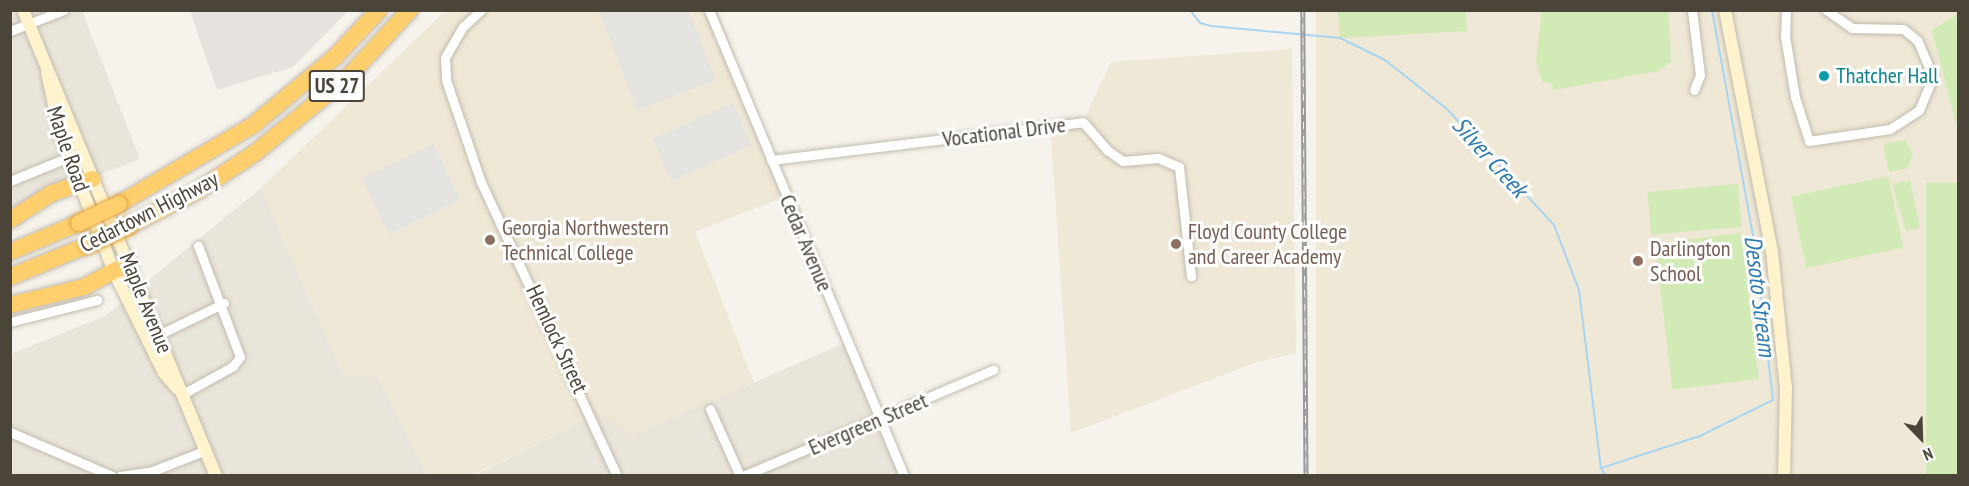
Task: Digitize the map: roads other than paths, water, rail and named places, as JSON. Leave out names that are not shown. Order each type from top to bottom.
[{"type":"highway","name":"Cedartown Highway","points":[[10,252],[114,211],[207,156],[253,125],[335,57],[380,10]]},
{"type":"highway","name":"Cedartown Highway","points":[[10,277],[129,226],[217,179],[255,153],[350,76],[410,10]]},
{"type":"highway","points":[[10,220],[52,193],[86,182]]},
{"type":"highway","points":[[10,305],[84,287],[114,274],[129,263]]},
{"type":"main road","name":"Maple Road","points":[[23,10],[46,71],[82,151],[96,226]]},
{"type":"main road","points":[[1725,10],[1772,251],[1786,388],[1784,476]]},
{"type":"main road","name":"Maple Road","points":[[46,71],[69,157],[86,182],[114,211]]},
{"type":"main road","name":"Maple Avenue","points":[[114,211],[129,263],[160,334],[179,392],[216,476]]},
{"type":"main road","name":"Maple Avenue","points":[[96,226],[114,274],[147,342],[179,392]]},
{"type":"street","points":[[10,31],[64,10]]},
{"type":"street","name":"Hemlock Street","points":[[481,10],[462,28],[445,58],[446,80],[481,182],[617,476]]},
{"type":"street","name":"Cedar Avenue","points":[[709,10],[904,476]]},
{"type":"street","points":[[1692,10],[1700,75],[1694,90]]},
{"type":"street","points":[[1786,10],[1785,36],[1795,97],[1809,141],[1890,129],[1919,110],[1933,77],[1918,41],[1904,29],[1852,28],[1826,10]]},
{"type":"street","name":"Vocational Drive","points":[[771,160],[1083,122],[1107,150],[1123,161],[1158,158],[1179,167],[1191,276]]},
{"type":"street","points":[[10,181],[82,151]]},
{"type":"street","points":[[179,392],[233,366],[240,357],[224,303],[198,246]]},
{"type":"street","points":[[10,322],[97,300]]},
{"type":"street","points":[[147,342],[224,303]]},
{"type":"street","name":"Evergreen Street","points":[[742,476],[993,370]]},
{"type":"street","points":[[710,409],[742,476]]},
{"type":"street","points":[[10,432],[112,476]]},
{"type":"street","points":[[120,476],[150,472],[206,450]]},
{"type":"waterway","name":"Silver Creek","points":[[1190,10],[1200,23],[1211,26],[1340,38],[1385,60],[1447,109],[1554,225],[1579,290],[1601,468],[1606,476]]},
{"type":"waterway","name":"Desoto Stream","points":[[1601,468],[1700,436],[1773,400],[1756,252],[1712,10]]},
{"type":"railway","points":[[1303,10],[1306,476]]},
{"type":"place","name":"Thatcher Hall","points":[[1824,76]]},
{"type":"place","name":"Georgia Northwestern Technical College","points":[[490,240]]},
{"type":"place","name":"Floyd County College and Career Academy","points":[[1176,244]]},
{"type":"place","name":"Darlington School","points":[[1638,261]]}]
